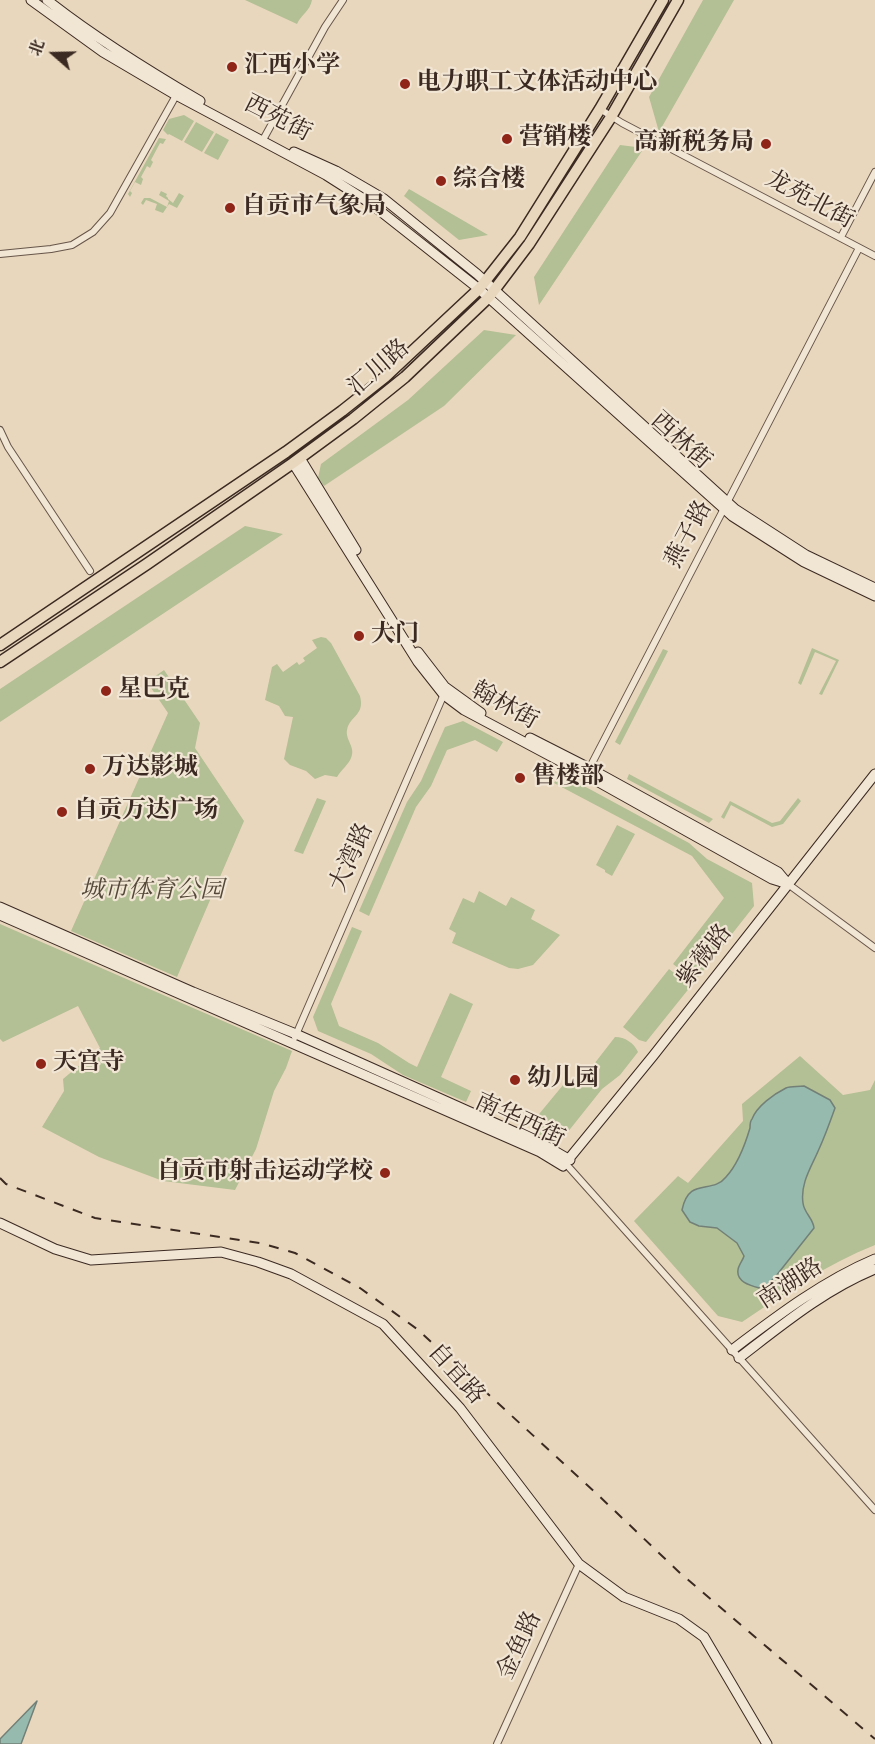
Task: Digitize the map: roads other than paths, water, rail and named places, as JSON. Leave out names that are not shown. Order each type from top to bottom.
[{"type":"main road","points":[[31,0],[103,52],[326,175],[370,202],[483,285]]},
{"type":"main road","name":"西苑街","points":[[47,0],[178,92],[264,138],[336,171],[384,199],[483,285]]},
{"type":"main road","name":"汇川路","points":[[0,645],[286,452],[342,411],[385,377],[483,285],[520,237],[600,109],[663,0]]},
{"type":"main road","name":"汇川路","points":[[0,662],[147,564],[353,419],[405,377],[492,293],[529,244],[611,117],[678,0]]},
{"type":"main road","name":"西林街","points":[[483,285],[761,536],[804,562],[875,596]]},
{"type":"main road","name":"翰林街","points":[[297,460],[418,662],[465,710],[588,771],[772,879],[788,884]]},
{"type":"main road","name":"西林街","points":[[726,505],[806,555],[875,588]]},
{"type":"main road","name":"紫薇路","points":[[568,1162],[875,774]]},
{"type":"main road","name":"南华西街","points":[[0,907],[294,1038],[540,1152],[563,1166],[568,1162]]},
{"type":"main road","name":"南华西街","points":[[0,915],[294,1038]]},
{"type":"main road","name":"自宜路","points":[[0,1222],[55,1249],[91,1260],[221,1252],[291,1274],[383,1324],[460,1408],[579,1564],[624,1597],[679,1618],[704,1637],[767,1744]]},
{"type":"main road","name":"南湖路","points":[[732,1350],[797,1302],[856,1267],[875,1259]]},
{"type":"main road","name":"南湖路","points":[[739,1358],[802,1309],[858,1276],[875,1269]]},
{"type":"street","points":[[264,138],[325,27],[343,0]]},
{"type":"street","points":[[0,254],[72,245],[93,232],[110,213],[178,92]]},
{"type":"street","name":"龙苑北街","points":[[600,109],[611,117],[875,256]]},
{"type":"street","points":[[841,237],[875,172]]},
{"type":"street","name":"燕子路","points":[[588,771],[859,248]]},
{"type":"street","points":[[0,430],[8,447],[90,571]]},
{"type":"street","name":"大湾路","points":[[294,1038],[446,692]]},
{"type":"street","name":"翰林街","points":[[788,884],[875,948]]},
{"type":"street","name":"南华西街","points":[[568,1162],[875,1510]]},
{"type":"street","name":"金鱼路","points":[[497,1744],[579,1564]]},
{"type":"water","points":[[804,1086],[830,1100],[835,1108],[803,1189],[804,1207],[814,1228],[763,1289],[746,1283],[740,1278],[738,1268],[744,1256],[737,1243],[717,1228],[699,1226],[690,1222],[682,1210],[685,1200],[695,1189],[714,1185],[730,1172],[743,1148],[754,1114],[762,1105],[786,1088]]},
{"type":"water","points":[[37,1701],[21,1744],[0,1744],[0,1739]]},
{"type":"railway","points":[[0,1178],[6,1184],[95,1218],[260,1243],[295,1253],[360,1288],[417,1329],[680,1573],[875,1739]]},
{"type":"place","name":"汇西小学","points":[[232,67]]},
{"type":"place","name":"电力职工文体活动中心","points":[[405,84]]},
{"type":"place","name":"营销楼","points":[[507,139]]},
{"type":"place","name":"高新税务局","points":[[766,144]]},
{"type":"place","name":"综合楼","points":[[441,181]]},
{"type":"place","name":"自贡市气象局","points":[[230,208]]},
{"type":"place","name":"大门","points":[[359,636]]},
{"type":"place","name":"星巴克","points":[[106,691]]},
{"type":"place","name":"万达影城","points":[[90,769]]},
{"type":"place","name":"售楼部","points":[[520,778]]},
{"type":"place","name":"自贡万达广场","points":[[62,812]]},
{"type":"place","name":"天宫寺","points":[[41,1064]]},
{"type":"place","name":"幼儿园","points":[[515,1080]]},
{"type":"place","name":"自贡市射击运动学校","points":[[385,1173]]},
{"type":"park label","name":"城市体育公园","points":[[152,892]]}]
